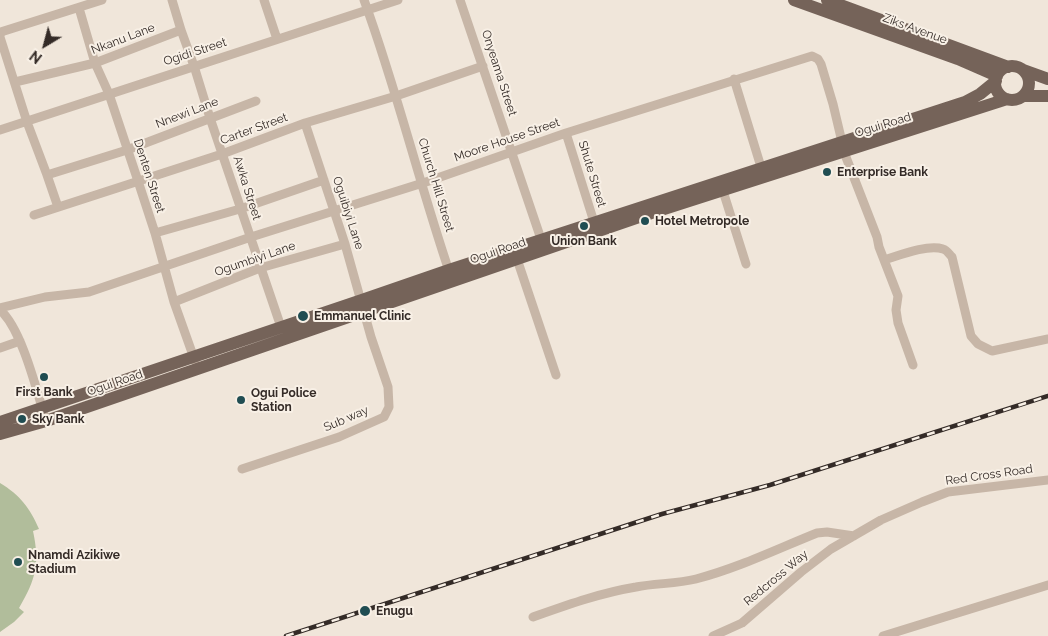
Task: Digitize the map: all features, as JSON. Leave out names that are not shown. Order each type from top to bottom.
[{"type":"main road","name":"Ziks Avenue","points":[[794,0],[958,59],[996,79]]},
{"type":"main road","name":"Ziks Avenue","points":[[827,0],[1008,67]]},
{"type":"main road","points":[[1048,79],[1014,67],[1008,67],[1000,72],[996,79],[998,92],[1007,99],[1015,100],[1023,96],[1048,96]]},
{"type":"main road","points":[[1023,70],[1029,83],[1023,96]]},
{"type":"main road","name":"Ogui Road","points":[[451,276],[517,259],[723,191],[965,102],[980,94],[996,79]]},
{"type":"main road","name":"Ogui Road","points":[[0,434],[46,421],[197,369],[363,306],[451,276],[541,240],[594,222],[761,167],[843,147],[1007,99]]},
{"type":"main road","name":"Ogui Road","points":[[0,422],[281,327],[363,306]]},
{"type":"street","points":[[58,207],[48,175],[27,122],[0,36],[1,32],[102,0]]},
{"type":"street","name":"Awka Street","points":[[172,0],[240,209],[281,327]]},
{"type":"street","points":[[264,0],[277,39]]},
{"type":"street","name":"Ogidi Street","points":[[0,130],[277,39],[366,5],[398,0]]},
{"type":"street","name":"Onyeama Street","points":[[460,0],[541,240]]},
{"type":"street","name":"Church Hill Street","points":[[366,5],[451,276]]},
{"type":"street","name":"Denten Street","points":[[79,8],[95,63],[109,94],[155,233],[174,302],[197,369]]},
{"type":"street","name":"Nkanu Lane","points":[[15,82],[95,63],[181,30]]},
{"type":"street","name":"Moore House Street","points":[[165,267],[250,237],[334,212],[566,133],[812,56],[818,59],[821,64],[834,104],[843,147]]},
{"type":"street","name":"Carter Street","points":[[34,215],[222,154],[305,123],[396,96],[483,66]]},
{"type":"street","points":[[734,80],[761,167]]},
{"type":"street","name":"Nnewi Lane","points":[[48,175],[127,150],[256,101]]},
{"type":"street","name":"Oguibiyi Lane","points":[[305,123],[345,244],[363,306]]},
{"type":"street","name":"Shute Street","points":[[566,133],[594,222]]},
{"type":"street","points":[[843,147],[898,296],[896,310],[898,323],[913,365]]},
{"type":"street","points":[[155,233],[240,209],[324,180]]},
{"type":"street","points":[[723,191],[746,264]]},
{"type":"street","name":"Ogumbiyi Lane","points":[[174,302],[260,268],[345,244]]},
{"type":"street","points":[[884,260],[920,249],[942,248],[952,257],[971,336],[978,344],[992,351],[1048,339]]},
{"type":"street","points":[[517,259],[556,375]]},
{"type":"street","points":[[46,421],[20,341],[7,317],[0,309],[45,297],[89,292],[165,267]]},
{"type":"street","name":"Sub way","points":[[242,469],[339,437],[384,417],[387,413],[390,401],[388,387],[363,306]]},
{"type":"street","points":[[0,348],[20,341]]},
{"type":"street","name":"Red Cross Road","points":[[854,536],[881,520],[948,492],[1048,480]]},
{"type":"street","points":[[533,617],[589,597],[650,584],[677,583],[697,578],[746,563],[817,533],[827,532],[854,536]]},
{"type":"street","name":"Redcross Way","points":[[713,636],[742,623],[801,572],[831,549],[854,536]]},
{"type":"street","points":[[883,636],[1048,585]]},
{"type":"green space","name":"Nnamdi Azikiwe Stadium","points":[[0,483],[24,503],[39,529],[33,531],[36,562],[33,580],[19,608],[24,612],[0,632]]},
{"type":"railway","points":[[286,636],[662,514],[770,485],[1048,396]]},
{"type":"place","name":"Enterprise Bank","points":[[827,172]]},
{"type":"place","name":"Hotel Metropole","points":[[645,221]]},
{"type":"place","name":"Union Bank","points":[[584,226]]},
{"type":"place","name":"Emmanuel Clinic","points":[[303,316]]},
{"type":"place","name":"First Bank","points":[[44,377]]},
{"type":"place","name":"Ogui Police Station","points":[[241,400]]},
{"type":"place","name":"Sky Bank","points":[[22,419]]},
{"type":"place","name":"Nnamdi Azikiwe Stadium","points":[[18,562]]},
{"type":"place","name":"Enugu","points":[[365,611]]}]
